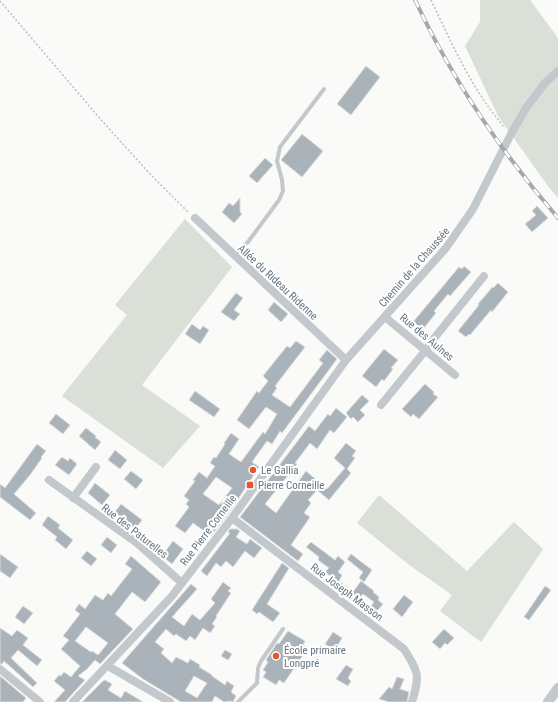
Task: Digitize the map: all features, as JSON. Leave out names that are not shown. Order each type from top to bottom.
[{"type":"street","name":"Chemin de la Chaussée","points":[[346,360],[436,260],[456,235],[473,209],[511,134],[534,96],[558,71]]},
{"type":"street","name":"Allée du Rideau Ridenne","points":[[195,218],[346,360]]},
{"type":"street","points":[[381,405],[484,276]]},
{"type":"street","name":"Rue des Aulnes","points":[[385,317],[455,375]]},
{"type":"street","name":"Rue Pierre Corneille","points":[[73,702],[108,666],[182,583],[232,518],[346,360]]},
{"type":"street","points":[[73,498],[96,467]]},
{"type":"street","name":"Rue des Paturelles","points":[[49,480],[137,544],[182,583]]},
{"type":"street","name":"Rue Joseph Masson","points":[[232,518],[404,649],[417,673],[418,684],[412,702]]},
{"type":"street","points":[[108,666],[170,702]]},
{"type":"street","points":[[0,668],[40,702]]},
{"type":"street","points":[[548,702],[558,688]]},
{"type":"lane","points":[[234,255],[248,242],[279,200],[282,191],[282,180],[277,161],[280,147],[324,89]]},
{"type":"lane","points":[[238,702],[257,683],[258,668],[261,661],[283,629]]},
{"type":"path","points":[[431,0],[446,34],[484,102],[511,134]]},
{"type":"path","points":[[0,1],[102,121],[150,174],[195,218]]},
{"type":"shaded area","points":[[480,0],[530,0],[558,38],[558,198],[498,116],[465,46],[480,22]]},
{"type":"shaded area","points":[[185,219],[232,267],[142,385],[200,426],[163,468],[62,396],[127,315],[115,305]]},
{"type":"shaded area","points":[[379,495],[467,571],[514,522],[543,549],[481,642],[440,611],[452,595],[408,564],[357,523]]},
{"type":"building","points":[[366,66],[380,77],[351,115],[337,104]]},
{"type":"building","points":[[302,134],[323,151],[302,177],[281,160]]},
{"type":"building","points":[[265,158],[273,165],[257,183],[249,176]]},
{"type":"building","points":[[240,198],[240,212],[242,214],[234,223],[222,212],[229,203],[233,206]]},
{"type":"building","points":[[537,206],[548,218],[532,232],[525,224],[536,215],[532,211]]},
{"type":"building","points":[[464,266],[471,272],[450,296],[448,294],[434,311],[436,313],[423,329],[413,322],[459,267],[462,269]]},
{"type":"building","points":[[498,283],[508,292],[492,312],[491,310],[470,335],[469,334],[466,337],[458,331],[492,287],[493,288]]},
{"type":"building","points":[[236,293],[243,298],[234,310],[240,314],[234,321],[221,312]]},
{"type":"building","points":[[274,302],[288,314],[281,322],[268,310]]},
{"type":"building","points":[[192,324],[200,330],[203,326],[209,330],[200,344],[185,334]]},
{"type":"building","points":[[296,341],[305,347],[275,386],[277,388],[272,395],[290,407],[323,363],[319,360],[327,350],[337,359],[282,433],[280,431],[272,444],[267,441],[252,462],[259,467],[231,510],[211,536],[193,523],[185,533],[175,526],[189,507],[186,504],[189,500],[184,496],[195,481],[193,480],[199,472],[207,478],[215,466],[210,463],[214,457],[216,458],[231,433],[239,439],[229,454],[241,462],[263,432],[265,434],[277,414],[266,407],[249,429],[237,420],[257,391],[259,393],[268,381],[263,376],[287,346],[290,348]],"holes":[[[216,477],[232,488],[219,505],[203,494]]]},
{"type":"building","points":[[384,349],[398,360],[391,368],[393,369],[384,381],[382,379],[376,387],[362,376]]},
{"type":"building","points":[[425,384],[434,392],[433,394],[438,397],[419,419],[413,414],[411,417],[402,409]]},
{"type":"building","points":[[195,391],[220,409],[214,417],[189,400]]},
{"type":"building","points":[[362,395],[369,401],[360,410],[365,415],[358,422],[353,417],[351,419],[346,413]]},
{"type":"building","points":[[336,408],[347,417],[334,433],[330,430],[317,449],[310,443],[295,463],[297,464],[265,504],[276,513],[306,471],[327,489],[345,468],[334,458],[346,443],[356,451],[352,456],[355,458],[347,469],[351,473],[329,500],[317,490],[308,500],[311,503],[304,513],[310,517],[291,545],[303,554],[298,561],[240,517],[309,426],[315,431],[328,414],[330,416]]},
{"type":"building","points":[[56,414],[70,425],[63,434],[49,423]]},
{"type":"building","points":[[86,428],[101,442],[95,450],[79,436]]},
{"type":"building","points":[[37,444],[46,451],[30,475],[14,494],[36,513],[30,520],[0,497],[0,484],[5,488]]},
{"type":"building","points":[[115,450],[127,460],[120,469],[108,460]]},
{"type":"building","points":[[62,457],[68,461],[70,458],[77,464],[69,475],[55,465]]},
{"type":"building","points":[[131,471],[143,480],[136,489],[124,479]]},
{"type":"building","points":[[95,483],[110,495],[102,505],[88,493]]},
{"type":"building","points":[[121,504],[142,520],[135,529],[115,512]]},
{"type":"building","points":[[48,516],[60,525],[58,528],[73,540],[66,549],[55,540],[57,537],[42,525]]},
{"type":"building","points":[[230,529],[237,529],[240,531],[236,537],[247,544],[250,539],[262,548],[254,558],[245,551],[233,567],[226,561],[221,567],[216,563],[207,576],[201,571],[230,533],[228,532]]},
{"type":"building","points":[[107,537],[117,545],[111,553],[101,545]]},
{"type":"building","points":[[173,541],[183,549],[172,564],[162,556]]},
{"type":"building","points":[[311,542],[335,560],[338,556],[345,562],[338,572],[342,575],[339,581],[353,592],[361,581],[379,597],[378,600],[383,604],[372,617],[366,613],[374,602],[363,594],[355,604],[328,584],[333,578],[325,572],[329,568],[318,560],[319,557],[306,547]]},
{"type":"building","points":[[87,551],[97,559],[91,566],[81,558]]},
{"type":"building","points":[[0,554],[18,567],[10,578],[0,571]]},
{"type":"building","points":[[351,554],[372,570],[364,582],[359,578],[363,572],[347,559]]},
{"type":"building","points":[[131,556],[161,582],[145,602],[132,592],[115,614],[133,629],[100,664],[95,660],[78,676],[85,680],[65,702],[54,702],[65,690],[54,681],[64,672],[71,677],[80,666],[61,649],[69,640],[63,636],[80,614],[75,610],[79,604],[85,609],[95,595],[103,600],[108,593],[111,596],[132,569],[125,564]],"holes":[[[86,627],[108,643],[98,655],[75,641]]]},
{"type":"building","points":[[282,563],[289,568],[267,604],[280,613],[273,622],[259,612],[257,614],[252,610]]},
{"type":"building","points":[[223,582],[231,588],[228,591],[231,593],[216,616],[217,617],[212,624],[215,626],[210,633],[203,628],[195,640],[190,636],[186,641],[176,634],[174,636],[166,629],[155,642],[164,649],[161,653],[172,663],[176,657],[188,663],[190,659],[225,685],[227,681],[234,686],[231,692],[236,696],[233,702],[224,702],[215,696],[212,702],[181,702],[143,679],[122,663],[191,584],[197,589],[172,617],[184,626],[192,614],[200,620],[215,603],[211,599]],"holes":[[[194,676],[207,683],[197,698],[185,691]]]},
{"type":"building","points":[[545,586],[551,590],[529,620],[524,617]]},
{"type":"building","points":[[404,595],[413,602],[402,617],[393,609]]},
{"type":"building","points":[[23,606],[33,613],[24,624],[15,617]]},
{"type":"building","points":[[0,628],[12,636],[17,630],[28,638],[23,645],[42,660],[37,666],[18,650],[11,658],[37,683],[33,687],[4,661],[0,664]]},
{"type":"building","points":[[444,629],[454,638],[447,645],[445,643],[440,649],[432,642]]},
{"type":"building","points":[[288,631],[305,641],[303,645],[308,648],[284,683],[279,680],[276,685],[263,677],[266,672],[263,670],[268,662],[266,660],[277,643],[279,644]]},
{"type":"building","points":[[333,632],[342,638],[335,650],[325,644]]},
{"type":"building","points":[[225,650],[232,654],[228,660],[221,656]]},
{"type":"building","points":[[346,665],[353,669],[348,678],[351,681],[348,686],[336,679]]},
{"type":"building","points":[[0,676],[26,698],[23,702],[0,702]]},
{"type":"building","points":[[397,677],[404,679],[400,689],[409,692],[407,702],[389,702],[379,699],[389,687],[392,689]]},
{"type":"building","points":[[105,680],[112,684],[108,690],[121,698],[125,691],[143,702],[82,702]]},
{"type":"railway","points":[[415,0],[445,58],[479,114],[497,141],[558,218]]},
{"type":"place","name":"Le Gallia","points":[[253,470]]},
{"type":"place","name":"Pierre Corneille","points":[[250,485]]},
{"type":"place","name":"École primaire Longpré","points":[[276,656]]}]
